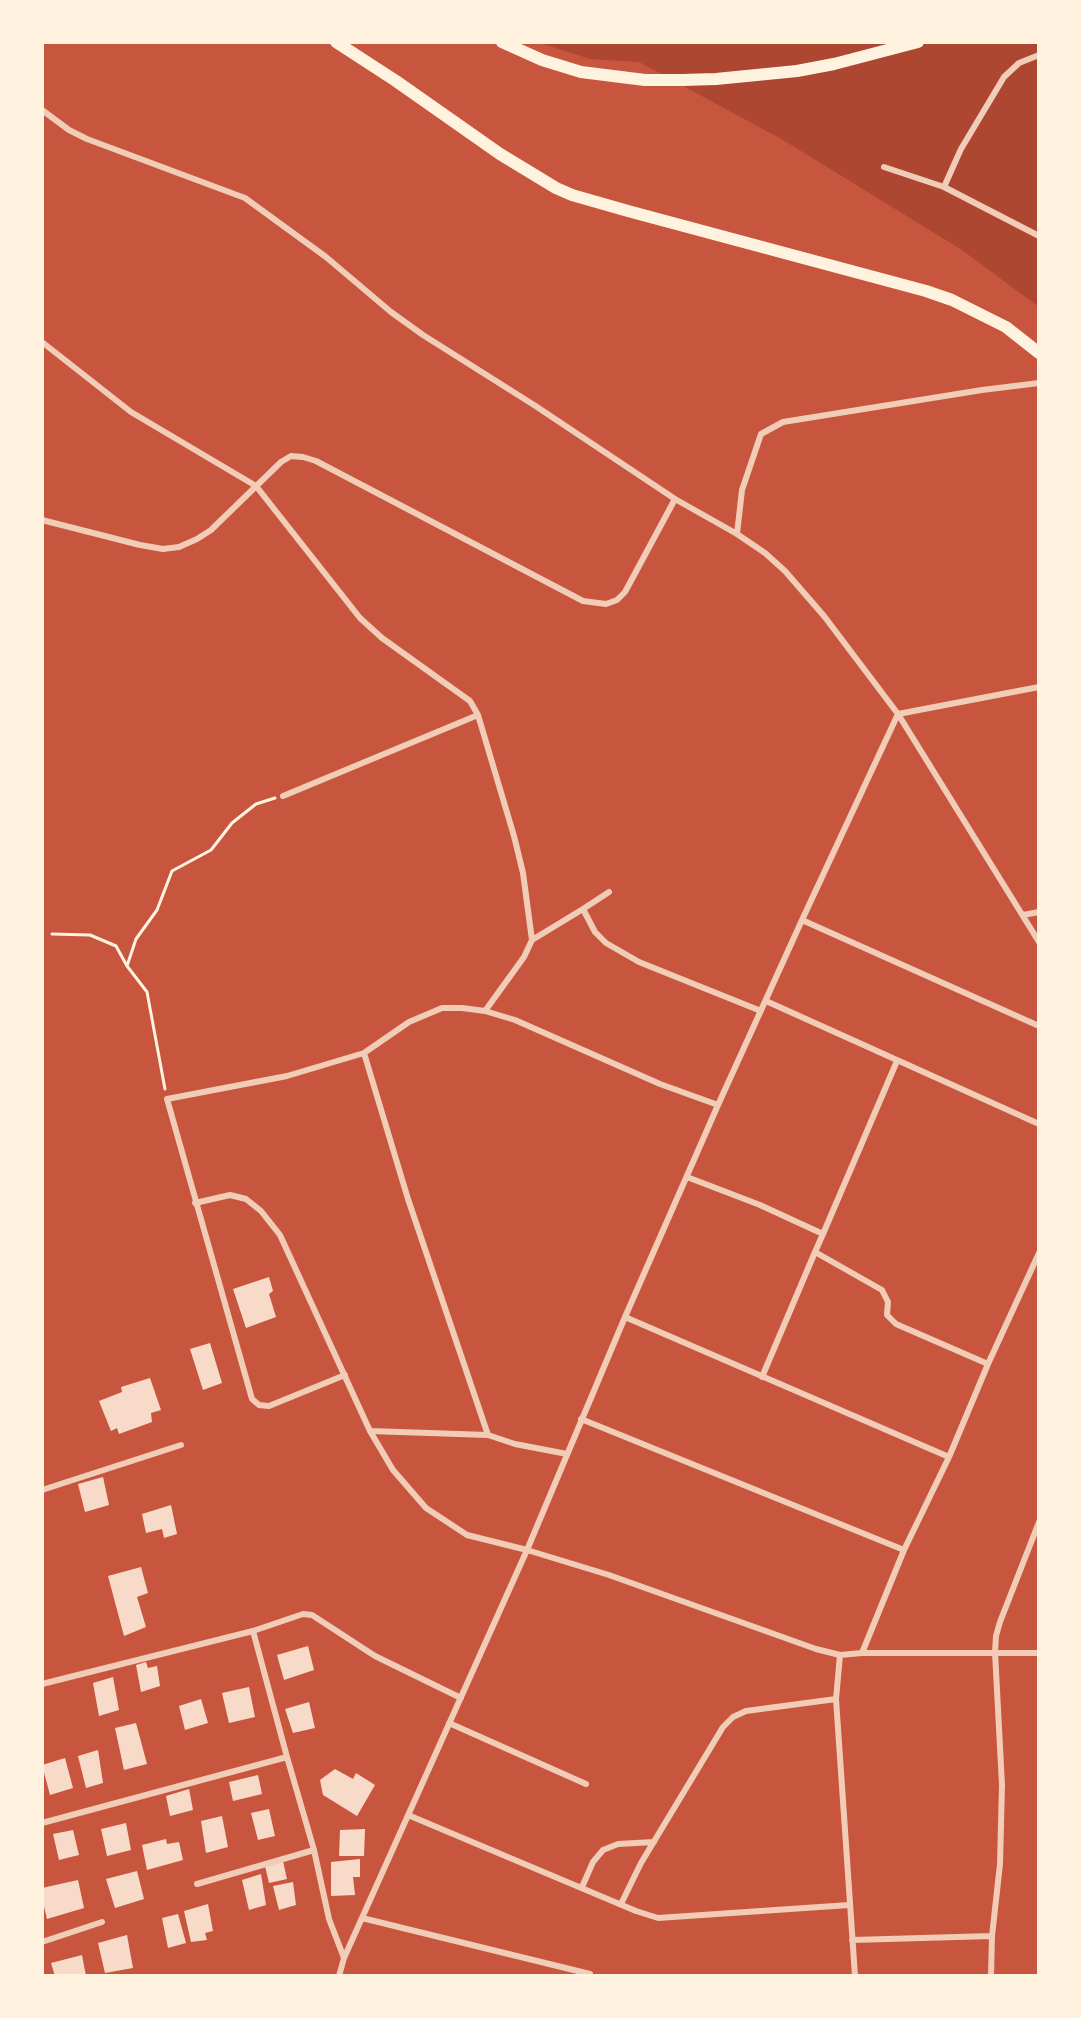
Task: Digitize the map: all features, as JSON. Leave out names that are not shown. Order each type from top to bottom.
[{"type":"main road","points":[[336,42],[500,154],[556,188],[628,211],[935,294],[963,305],[1006,327],[1039,352]]},
{"type":"main road","points":[[502,42],[542,60],[581,72],[645,80],[716,79],[797,71],[834,64],[918,42]]},
{"type":"street","points":[[944,187],[961,149],[1004,77],[1019,63],[1039,55]]},
{"type":"street","points":[[42,110],[69,130],[87,139],[245,198],[326,257],[391,312],[423,335],[534,405],[675,499],[737,534],[765,553],[785,571],[824,616],[898,714],[1039,942]]},
{"type":"street","points":[[884,167],[944,187],[1039,236]]},
{"type":"street","points":[[42,342],[131,412],[256,486],[360,618],[382,638],[470,701],[478,715],[523,873],[532,940],[524,957],[485,1011]]},
{"type":"street","points":[[737,534],[742,490],[761,434],[783,422],[1039,383]]},
{"type":"street","points":[[42,520],[140,545],[163,549],[179,547],[211,530],[281,462],[291,456],[316,460],[583,601],[606,604],[616,600],[625,592],[675,499]]},
{"type":"street","points":[[898,714],[1039,687]]},
{"type":"street","points":[[339,1976],[344,1958],[527,1550],[581,1419],[718,1105],[898,714]]},
{"type":"street","points":[[283,795],[478,715]]},
{"type":"street","points":[[532,940],[609,892]]},
{"type":"street","points":[[583,909],[595,932],[606,943],[639,962],[761,1011]]},
{"type":"street","points":[[1023,915],[1039,912]]},
{"type":"street","points":[[802,920],[1039,1026]]},
{"type":"street","points":[[766,1001],[1039,1124]]},
{"type":"street","points":[[345,1375],[269,1406],[259,1405],[252,1399],[167,1099],[287,1076],[364,1053],[409,1022],[442,1008],[462,1008],[485,1011],[515,1020],[660,1084],[718,1105]]},
{"type":"street","points":[[364,1053],[408,1199],[488,1435]]},
{"type":"street","points":[[762,1377],[897,1061]]},
{"type":"street","points":[[687,1177],[760,1205],[823,1234]]},
{"type":"street","points":[[195,1203],[230,1195],[246,1199],[261,1211],[280,1235],[370,1431],[393,1470],[426,1508],[467,1535],[527,1550],[609,1575],[816,1649],[840,1655],[1039,1653]]},
{"type":"street","points":[[815,1252],[882,1290],[888,1302],[887,1315],[896,1323],[988,1364]]},
{"type":"street","points":[[862,1653],[904,1550],[949,1457],[988,1364],[1039,1253]]},
{"type":"street","points":[[625,1317],[949,1457]]},
{"type":"street","points":[[581,1419],[904,1550]]},
{"type":"street","points":[[370,1431],[488,1435],[515,1444],[567,1454]]},
{"type":"street","points":[[42,1490],[181,1445]]},
{"type":"street","points":[[992,1976],[992,1936],[1000,1864],[1002,1796],[995,1652],[1000,1622],[1039,1522]]},
{"type":"street","points":[[42,1684],[253,1631],[303,1614],[312,1616],[375,1656],[461,1698]]},
{"type":"street","points":[[253,1631],[314,1850],[330,1918],[344,1958]]},
{"type":"street","points":[[840,1655],[836,1699],[855,1976]]},
{"type":"street","points":[[621,1904],[641,1863],[723,1727],[733,1717],[746,1711],[836,1699]]},
{"type":"street","points":[[450,1723],[586,1784]]},
{"type":"street","points":[[42,1823],[287,1757]]},
{"type":"street","points":[[408,1815],[636,1911],[658,1918],[849,1905]]},
{"type":"street","points":[[582,1887],[593,1862],[603,1850],[618,1844],[654,1842]]},
{"type":"street","points":[[197,1884],[314,1850]]},
{"type":"street","points":[[362,1918],[591,1974]]},
{"type":"street","points":[[42,1942],[102,1922]]},
{"type":"street","points":[[852,1940],[992,1936]]},
{"type":"path","points":[[127,966],[136,939],[157,910],[172,871],[212,850],[232,824],[256,804],[283,795]]},
{"type":"path","points":[[52,934],[90,935],[116,946],[127,966],[147,992],[167,1099]]},
{"type":"shaded area","points":[[537,42],[1039,42],[1039,307],[962,250],[783,140],[639,62],[590,59]]},
{"type":"building","points":[[269,1277],[273,1291],[269,1294],[276,1317],[246,1328],[233,1289]]},
{"type":"building","points":[[210,1343],[222,1383],[203,1390],[190,1349]]},
{"type":"building","points":[[150,1378],[161,1410],[151,1413],[152,1422],[119,1434],[117,1428],[111,1431],[99,1401],[122,1392],[121,1387]]},
{"type":"building","points":[[103,1477],[109,1505],[85,1512],[78,1484]]},
{"type":"building","points":[[171,1505],[177,1534],[164,1538],[162,1529],[146,1533],[142,1514]]},
{"type":"building","points":[[141,1567],[148,1593],[137,1597],[146,1627],[124,1636],[108,1576]]},
{"type":"building","points":[[308,1646],[314,1670],[284,1680],[277,1655]]},
{"type":"building","points":[[146,1662],[148,1668],[157,1666],[160,1686],[141,1692],[136,1665]]},
{"type":"building","points":[[113,1677],[119,1710],[99,1716],[93,1683]]},
{"type":"building","points":[[249,1687],[255,1717],[229,1723],[222,1693]]},
{"type":"building","points":[[201,1699],[208,1723],[185,1730],[179,1706]]},
{"type":"building","points":[[309,1702],[315,1728],[293,1733],[285,1709]]},
{"type":"building","points":[[136,1723],[147,1764],[124,1770],[115,1728]]},
{"type":"building","points":[[98,1750],[103,1783],[86,1788],[78,1756]]},
{"type":"building","points":[[65,1758],[73,1788],[50,1795],[42,1765]]},
{"type":"building","points":[[335,1769],[353,1779],[356,1773],[375,1785],[357,1816],[323,1795],[320,1780]]},
{"type":"building","points":[[258,1775],[262,1794],[233,1801],[229,1782]]},
{"type":"building","points":[[189,1789],[193,1810],[170,1816],[166,1796]]},
{"type":"building","points":[[269,1809],[275,1836],[258,1840],[251,1813]]},
{"type":"building","points":[[222,1816],[228,1847],[206,1853],[201,1821]]},
{"type":"building","points":[[126,1823],[131,1850],[107,1856],[101,1829]]},
{"type":"building","points":[[365,1829],[364,1856],[339,1856],[340,1830]]},
{"type":"building","points":[[73,1830],[79,1855],[59,1860],[53,1834]]},
{"type":"building","points":[[166,1839],[167,1844],[179,1842],[183,1860],[147,1870],[142,1845]]},
{"type":"building","points":[[360,1859],[360,1877],[353,1877],[355,1895],[331,1896],[331,1862]]},
{"type":"building","points":[[283,1861],[287,1879],[269,1883],[265,1866]]},
{"type":"building","points":[[137,1871],[144,1899],[115,1908],[106,1879]]},
{"type":"building","points":[[261,1874],[266,1905],[249,1910],[242,1880]]},
{"type":"building","points":[[78,1880],[84,1908],[47,1919],[42,1888]]},
{"type":"building","points":[[293,1882],[296,1905],[279,1910],[273,1886]]},
{"type":"building","points":[[208,1904],[213,1931],[205,1933],[207,1940],[191,1942],[184,1911]]},
{"type":"building","points":[[178,1914],[186,1943],[168,1948],[162,1918]]},
{"type":"building","points":[[127,1935],[133,1968],[105,1973],[98,1943]]},
{"type":"building","points":[[82,1955],[86,1976],[55,1976],[51,1963]]}]
